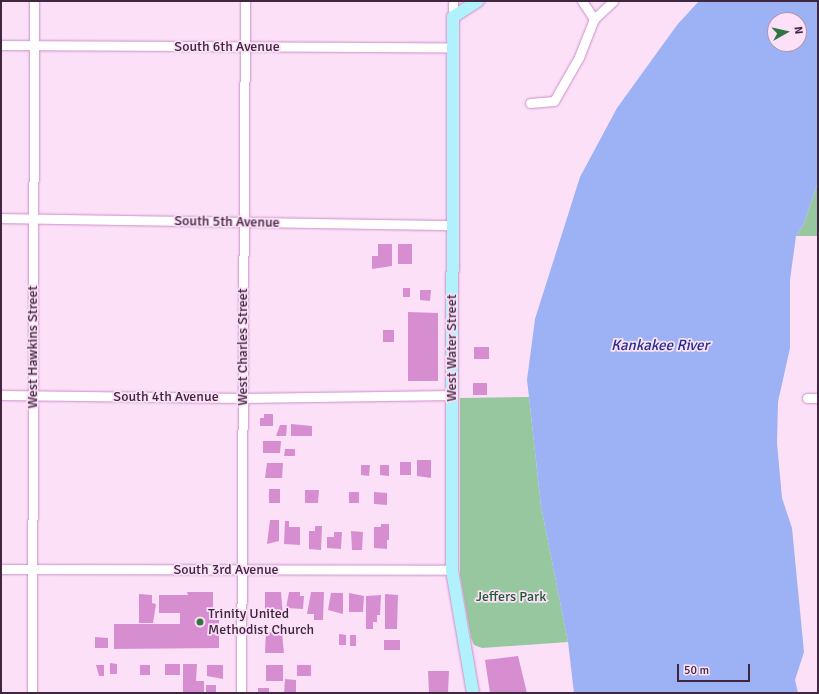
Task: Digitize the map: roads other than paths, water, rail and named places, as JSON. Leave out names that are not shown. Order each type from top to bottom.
[{"type":"main road","points":[[453,17],[478,1]]},
{"type":"main road","name":"West Water Street","points":[[453,17],[452,570],[473,693]]},
{"type":"street","name":"West Hawkins Street","points":[[32,693],[34,1]]},
{"type":"street","name":"West Charles Street","points":[[241,693],[245,1]]},
{"type":"street","name":"West Water Street","points":[[453,1],[453,17]]},
{"type":"street","points":[[582,1],[594,19]]},
{"type":"street","points":[[530,103],[554,101],[579,57],[594,19],[613,1]]},
{"type":"street","name":"South 6th Avenue","points":[[1,45],[453,47]]},
{"type":"street","name":"South 5th Avenue","points":[[1,218],[244,223],[453,225]]},
{"type":"street","name":"South 4th Avenue","points":[[1,395],[243,398],[452,395]]},
{"type":"street","points":[[807,398],[818,398]]},
{"type":"street","name":"South 3rd Avenue","points":[[1,569],[242,571],[452,570]]},
{"type":"water","name":"Kankakee River","points":[[699,1],[818,1],[818,182],[803,226],[796,236],[790,280],[790,348],[778,402],[777,443],[782,498],[792,528],[804,652],[795,680],[798,693],[574,693],[568,642],[541,506],[527,380],[535,319],[580,177],[617,108],[677,25]]},
{"type":"place","name":"Trinity United Methodist Church","points":[[200,622]]},
{"type":"park label","name":"Jeffers Park","points":[[511,597]]}]
